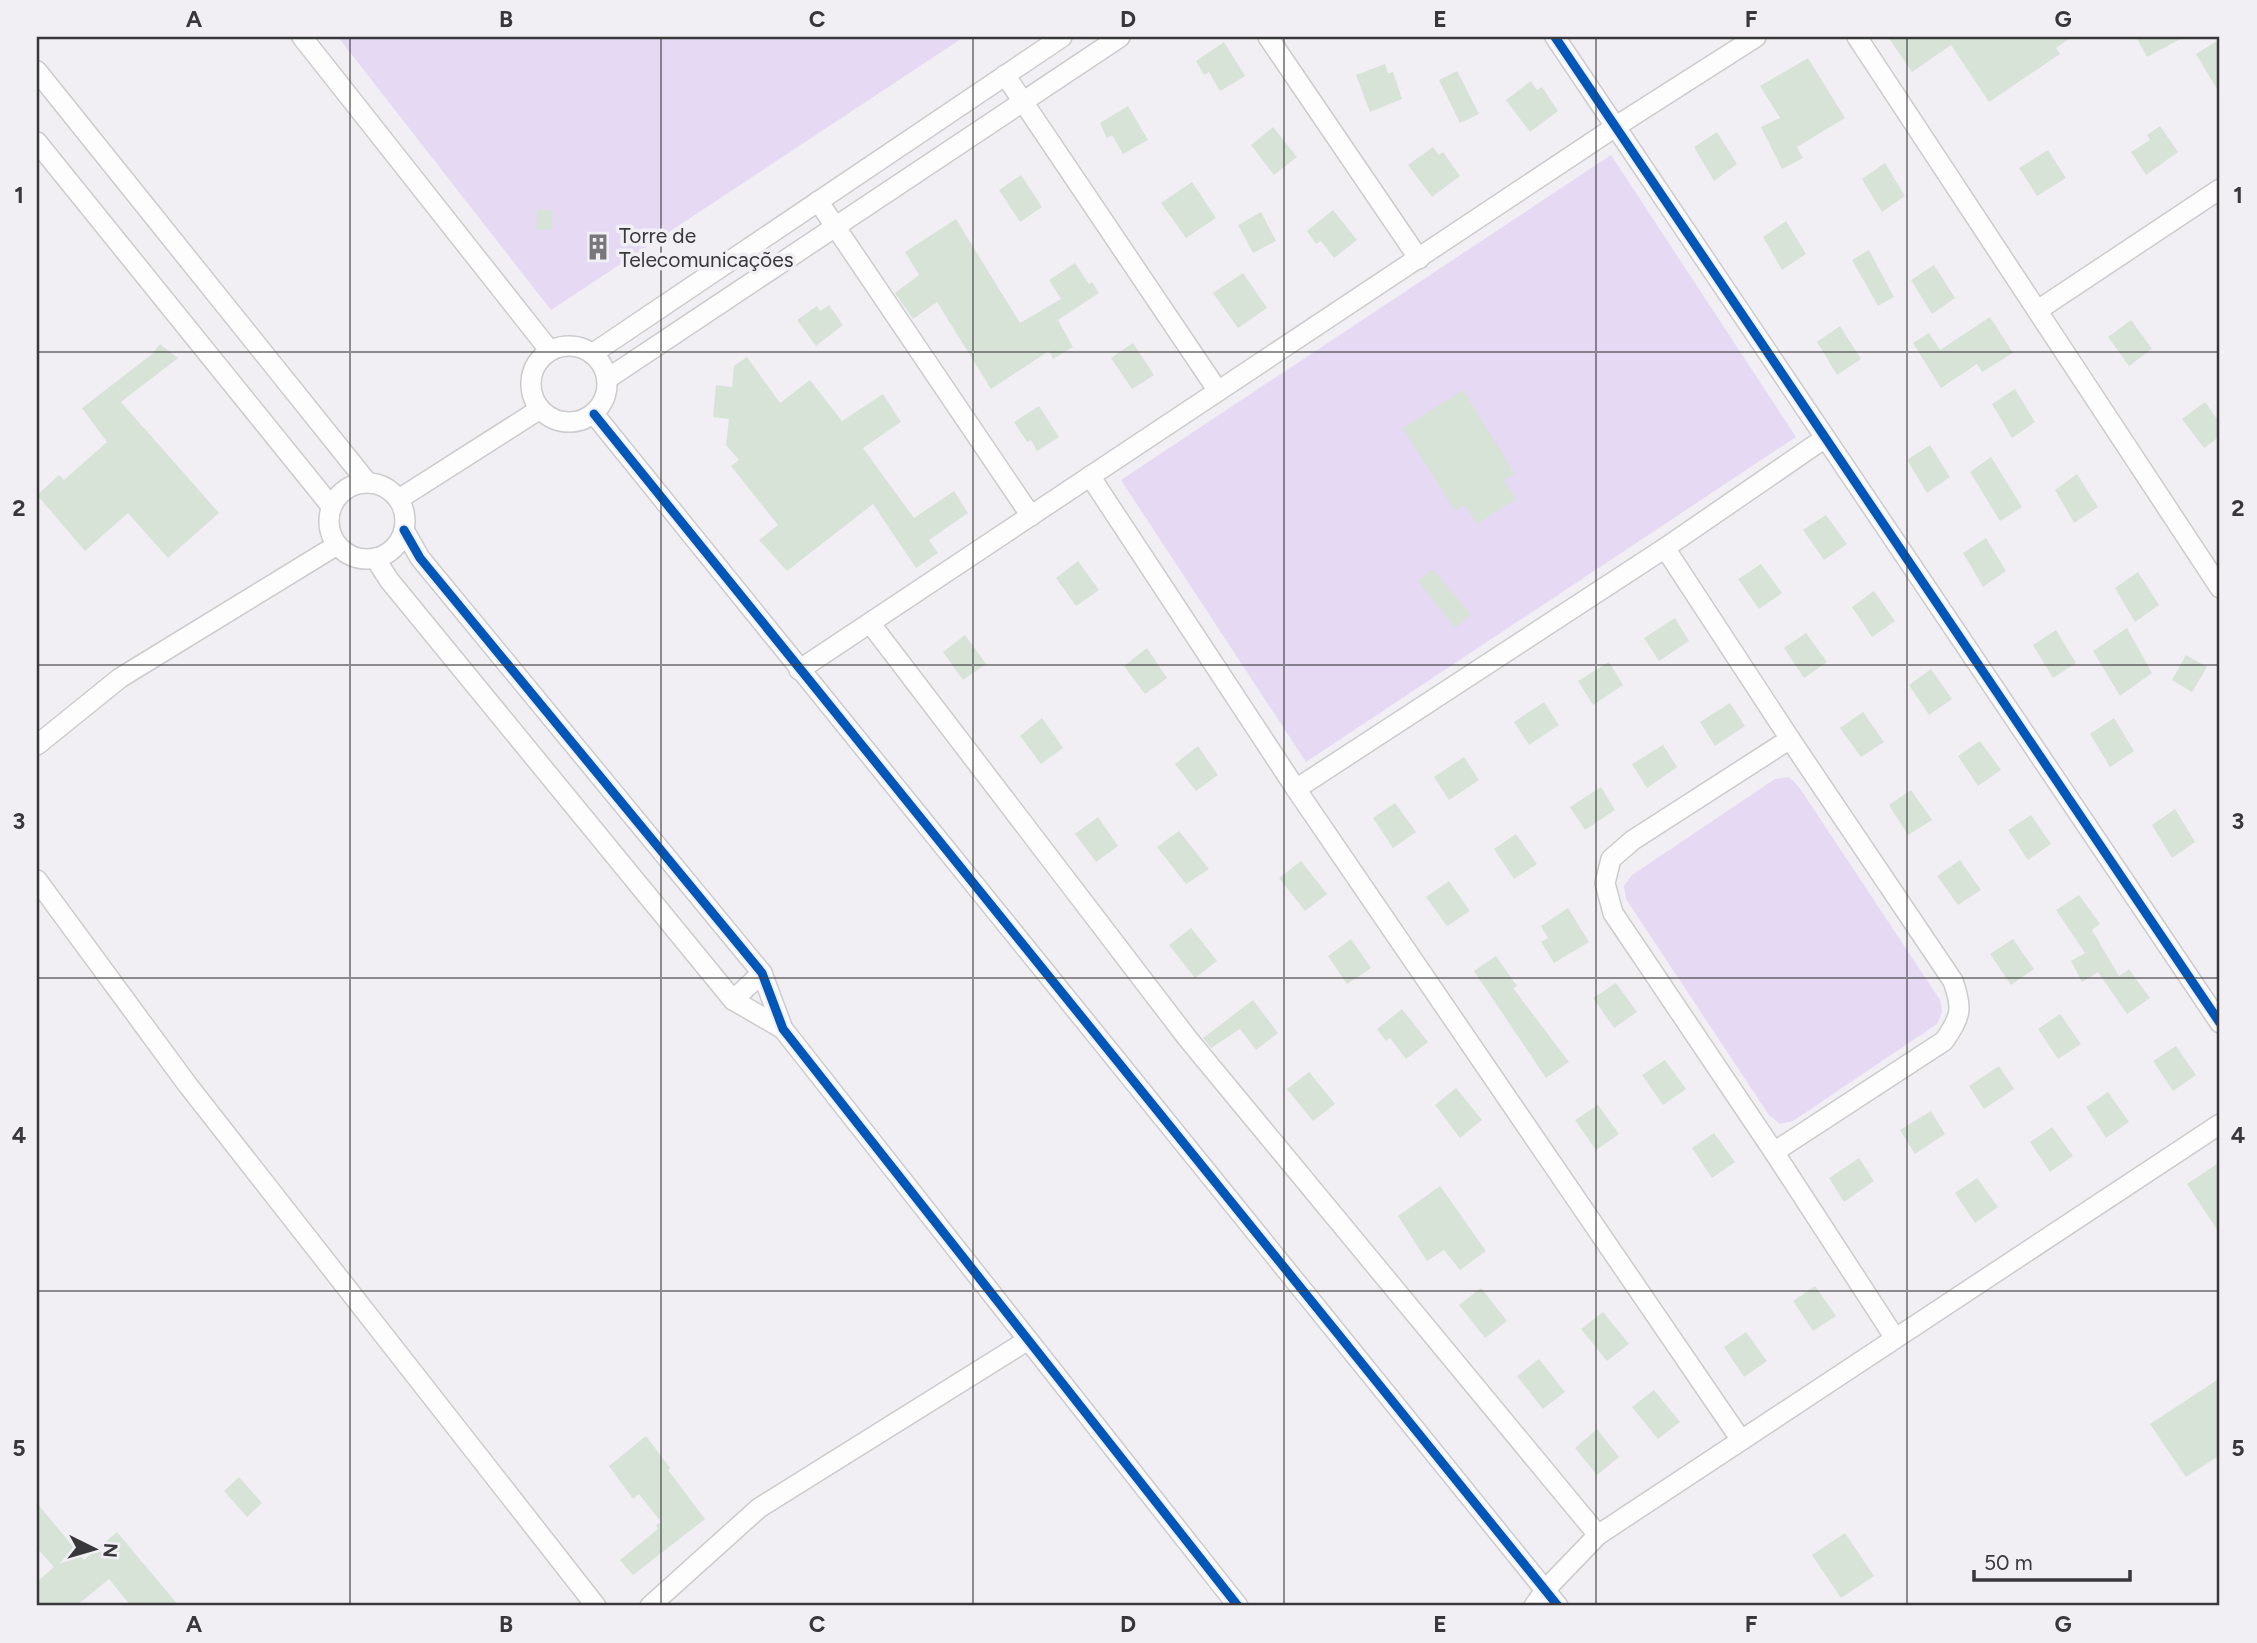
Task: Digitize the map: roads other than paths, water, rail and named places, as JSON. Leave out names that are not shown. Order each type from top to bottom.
[{"type":"street","points":[[302,37],[550,351]]},
{"type":"street","points":[[592,354],[1062,37]]},
{"type":"street","points":[[607,379],[1120,37]]},
{"type":"street","points":[[1268,37],[1419,259]]},
{"type":"street","points":[[1555,37],[2220,1023]]},
{"type":"street","points":[[799,670],[1615,127],[1756,37]]},
{"type":"street","points":[[1857,37],[2220,587]]},
{"type":"street","points":[[37,71],[367,482]]},
{"type":"street","points":[[1005,75],[1217,391]]},
{"type":"street","points":[[37,142],[331,506]]},
{"type":"street","points":[[2038,310],[2220,189]]},
{"type":"street","points":[[818,201],[1031,516]]},
{"type":"street","points":[[571,346],[592,354],[599,360],[607,379],[605,398],[594,414],[572,423],[548,417],[534,399],[532,377],[536,367],[550,351],[571,346]]},
{"type":"street","points":[[399,499],[540,409]]},
{"type":"street","points":[[594,414],[1539,1598],[1558,1606]]},
{"type":"street","points":[[1296,789],[1665,548],[1825,438]]},
{"type":"street","points":[[1090,476],[1296,789],[1741,1440]]},
{"type":"street","points":[[367,482],[379,484],[399,499],[405,519],[404,530],[394,548],[375,558],[354,557],[337,545],[329,526],[331,506],[345,488],[367,482]]},
{"type":"street","points":[[404,530],[420,558],[762,973],[783,1029],[1238,1606]]},
{"type":"street","points":[[37,745],[120,678],[337,545]]},
{"type":"street","points":[[1665,548],[1954,981],[1960,1002],[1958,1021],[1944,1041],[1774,1152]]},
{"type":"street","points":[[375,558],[389,580],[733,1000],[783,1029]]},
{"type":"street","points":[[870,623],[1188,1039],[1598,1535]]},
{"type":"street","points":[[1790,739],[1633,841],[1611,859],[1605,883],[1613,913],[1895,1338]]},
{"type":"street","points":[[37,880],[187,1084],[596,1606]]},
{"type":"street","points":[[733,1000],[762,973]]},
{"type":"street","points":[[1539,1598],[1598,1535],[2220,1124]]},
{"type":"street","points":[[650,1606],[760,1508],[1028,1340]]},
{"type":"place","name":"Torre de Telecomunicações","points":[[598,247]]}]
